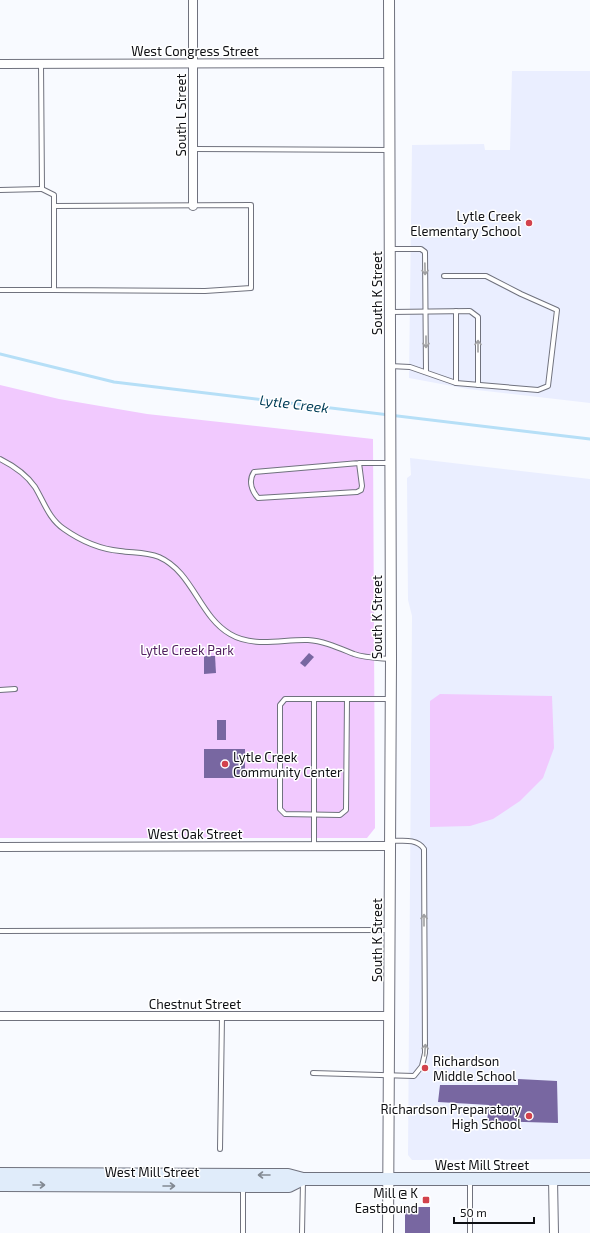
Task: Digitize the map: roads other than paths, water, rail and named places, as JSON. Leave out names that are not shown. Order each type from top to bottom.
[{"type":"main road","name":"West Mill Street","points":[[0,1174],[288,1175],[303,1179],[590,1179]]},
{"type":"main road","name":"West Mill Street","points":[[0,1185],[289,1186],[303,1179]]},
{"type":"street","name":"South L Street","points":[[193,0],[193,206]]},
{"type":"street","name":"South K Street","points":[[388,1233],[391,659],[389,0]]},
{"type":"street","name":"West Congress Street","points":[[0,64],[389,63]]},
{"type":"street","name":"West Oak Street","points":[[0,847],[314,846],[390,844]]},
{"type":"street","name":"Chestnut Street","points":[[0,1016],[390,1016]]},
{"type":"street","points":[[553,1179],[554,1233]]},
{"type":"lane","points":[[41,64],[42,189]]},
{"type":"lane","points":[[193,149],[390,150]]},
{"type":"lane","points":[[0,190],[42,189],[54,196],[54,290]]},
{"type":"lane","points":[[0,290],[205,291],[251,288],[251,206],[54,206]]},
{"type":"lane","points":[[390,249],[421,249],[425,252],[426,372]]},
{"type":"lane","points":[[390,366],[410,367],[456,383],[538,390],[548,386],[557,310],[486,276],[444,276]]},
{"type":"lane","points":[[456,311],[456,383]]},
{"type":"lane","points":[[390,312],[474,312],[478,317],[478,385]]},
{"type":"lane","points":[[0,459],[23,473],[35,488],[52,518],[62,528],[76,537],[104,549],[143,553],[158,557],[168,563],[182,575],[215,622],[230,634],[243,639],[263,642],[309,640],[355,654],[391,659]]},
{"type":"lane","points":[[359,463],[362,486],[361,490],[357,492],[258,498],[251,486],[254,472],[359,463],[390,463]]},
{"type":"lane","points":[[0,690],[15,689]]},
{"type":"lane","points":[[347,699],[346,810],[340,815],[285,814],[280,809],[280,706],[285,699],[347,699],[390,699]]},
{"type":"lane","points":[[314,699],[314,846]]},
{"type":"lane","points":[[313,1073],[414,1076],[422,1066],[426,1053],[424,848],[416,841],[390,844]]},
{"type":"lane","points":[[0,931],[389,930]]},
{"type":"lane","points":[[220,1149],[222,1017]]},
{"type":"lane","points":[[302,1233],[303,1179]]},
{"type":"lane","points":[[470,1179],[470,1233]]},
{"type":"lane","points":[[243,1186],[243,1233]]},
{"type":"waterway","name":"Lytle Creek","points":[[0,354],[114,382],[590,439]]},
{"type":"place","name":"Lytle Creek Elementary School","points":[[529,223]]},
{"type":"place","name":"Lytle Creek Community Center","points":[[225,764]]},
{"type":"place","name":"Richardson Middle School","points":[[425,1068]]},
{"type":"place","name":"Richardson Preparatory High School","points":[[529,1116]]},
{"type":"place","name":"Mill @ K Eastbound","points":[[426,1200]]},
{"type":"park label","name":"Lytle Creek Park","points":[[187,650]]}]
